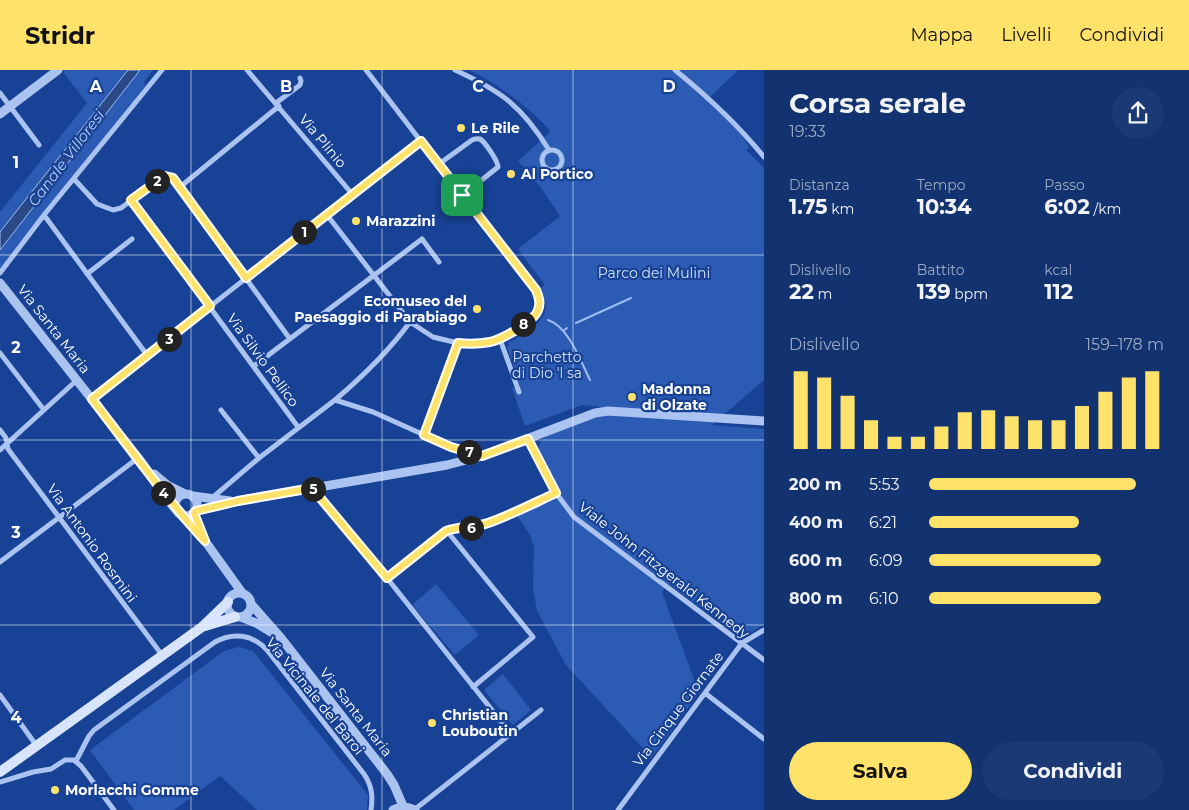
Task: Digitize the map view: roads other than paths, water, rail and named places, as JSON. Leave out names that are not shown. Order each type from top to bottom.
[{"type":"main road","points":[[0,772],[202,627],[230,599]]},
{"type":"main road","points":[[202,627],[238,617]]},
{"type":"street","points":[[0,114],[58,70]]},
{"type":"street","points":[[0,273],[44,215],[162,70]]},
{"type":"street","name":"Via Plinio","points":[[247,70],[278,104],[353,195]]},
{"type":"street","points":[[455,70],[483,83],[511,102],[534,126],[549,150]]},
{"type":"street","points":[[675,70],[694,85],[738,128],[764,157]]},
{"type":"street","points":[[327,215],[410,322],[433,337],[458,343],[476,344],[500,339],[535,315],[540,303],[536,290],[421,141],[370,71]]},
{"type":"street","points":[[180,187],[300,85],[300,78]]},
{"type":"street","points":[[0,93],[39,146]]},
{"type":"street","points":[[439,164],[474,139],[482,140],[497,161],[498,167],[462,195]]},
{"type":"street","points":[[92,399],[421,141]]},
{"type":"street","points":[[549,150],[555,150],[562,156],[560,165],[555,170],[545,168],[542,163],[542,156],[549,150]]},
{"type":"street","points":[[74,179],[97,204],[105,208],[117,209],[164,176],[173,178],[290,339]]},
{"type":"street","name":"Via Silvio Pellico","points":[[131,200],[298,427]]},
{"type":"street","points":[[44,215],[147,355]]},
{"type":"street","points":[[87,274],[132,239]]},
{"type":"street","points":[[254,366],[422,239],[439,262]]},
{"type":"street","name":"Via Santa Maria","points":[[0,283],[141,461],[158,487],[205,541],[243,594],[247,596],[251,604],[281,638],[387,774],[403,806]]},
{"type":"street","points":[[206,510],[212,499],[259,458],[350,387],[410,322]]},
{"type":"street","points":[[500,339],[519,392]]},
{"type":"street","points":[[424,435],[458,343]]},
{"type":"street","points":[[0,354],[44,410]]},
{"type":"street","points":[[0,450],[77,380]]},
{"type":"street","points":[[335,400],[373,412],[451,447],[482,456]]},
{"type":"street","points":[[221,410],[259,458]]},
{"type":"street","points":[[238,501],[189,495],[181,496],[176,502],[178,511],[186,516],[238,501],[447,466],[482,456],[595,413],[608,410],[764,422]]},
{"type":"street","name":"Via Antonio Rosmini","points":[[0,430],[6,438],[8,449],[162,655]]},
{"type":"street","name":"Viale John Fitzgerald Kennedy","points":[[528,439],[556,493],[574,517],[764,660]]},
{"type":"street","points":[[0,562],[141,461]]},
{"type":"street","name":"Via Santa Maria","points":[[141,461],[167,485],[189,495],[197,503],[195,512],[205,541]]},
{"type":"street","points":[[312,488],[387,578],[511,734]]},
{"type":"street","points":[[387,578],[446,531],[472,528],[489,523],[556,493]]},
{"type":"street","points":[[446,531],[533,637],[473,687]]},
{"type":"street","name":"Via Santa Maria","points":[[227,571],[230,599],[229,611],[238,617],[256,623],[281,638]]},
{"type":"street","points":[[230,599],[243,594]]},
{"type":"street","points":[[238,617],[249,613],[251,604]]},
{"type":"street","name":"Via Cinque Giornate","points":[[618,810],[742,643],[764,630]]},
{"type":"street","name":"Via Vicinale del Baroi","points":[[76,761],[94,730],[215,642],[228,636],[242,636],[256,640],[267,650],[364,774],[372,793],[371,810]]},
{"type":"street","points":[[705,693],[764,739]]},
{"type":"street","points":[[0,695],[36,745]]},
{"type":"street","points":[[393,810],[403,806],[415,810],[542,710]]},
{"type":"street","points":[[0,782],[33,772],[52,769],[65,760],[76,761],[114,810]]},
{"type":"water","name":"Canale Villoresi","points":[[128,70],[140,70],[0,250],[0,232]]},
{"type":"waterway","points":[[576,323],[631,298]]},
{"type":"waterway","points":[[548,320],[568,337],[590,380]]},
{"type":"waterway","points":[[563,331],[567,328]]},
{"type":"place","name":"Le Rile","points":[[461,128]]},
{"type":"place","name":"Al Portico","points":[[511,174]]},
{"type":"place","name":"Marazzini","points":[[356,221]]},
{"type":"place","name":"Ecomuseo del Paesaggio di Parabiago","points":[[477,309]]},
{"type":"place","name":"Madonna di Olzate","points":[[632,397]]},
{"type":"place","name":"Christian Louboutin","points":[[432,723]]},
{"type":"place","name":"Morlacchi Gomme","points":[[55,790]]},
{"type":"park label","name":"Parco dei Mulini","points":[[654,273]]},
{"type":"park label","name":"Parchetto di Dio 'l sa","points":[[547,366]]}]
